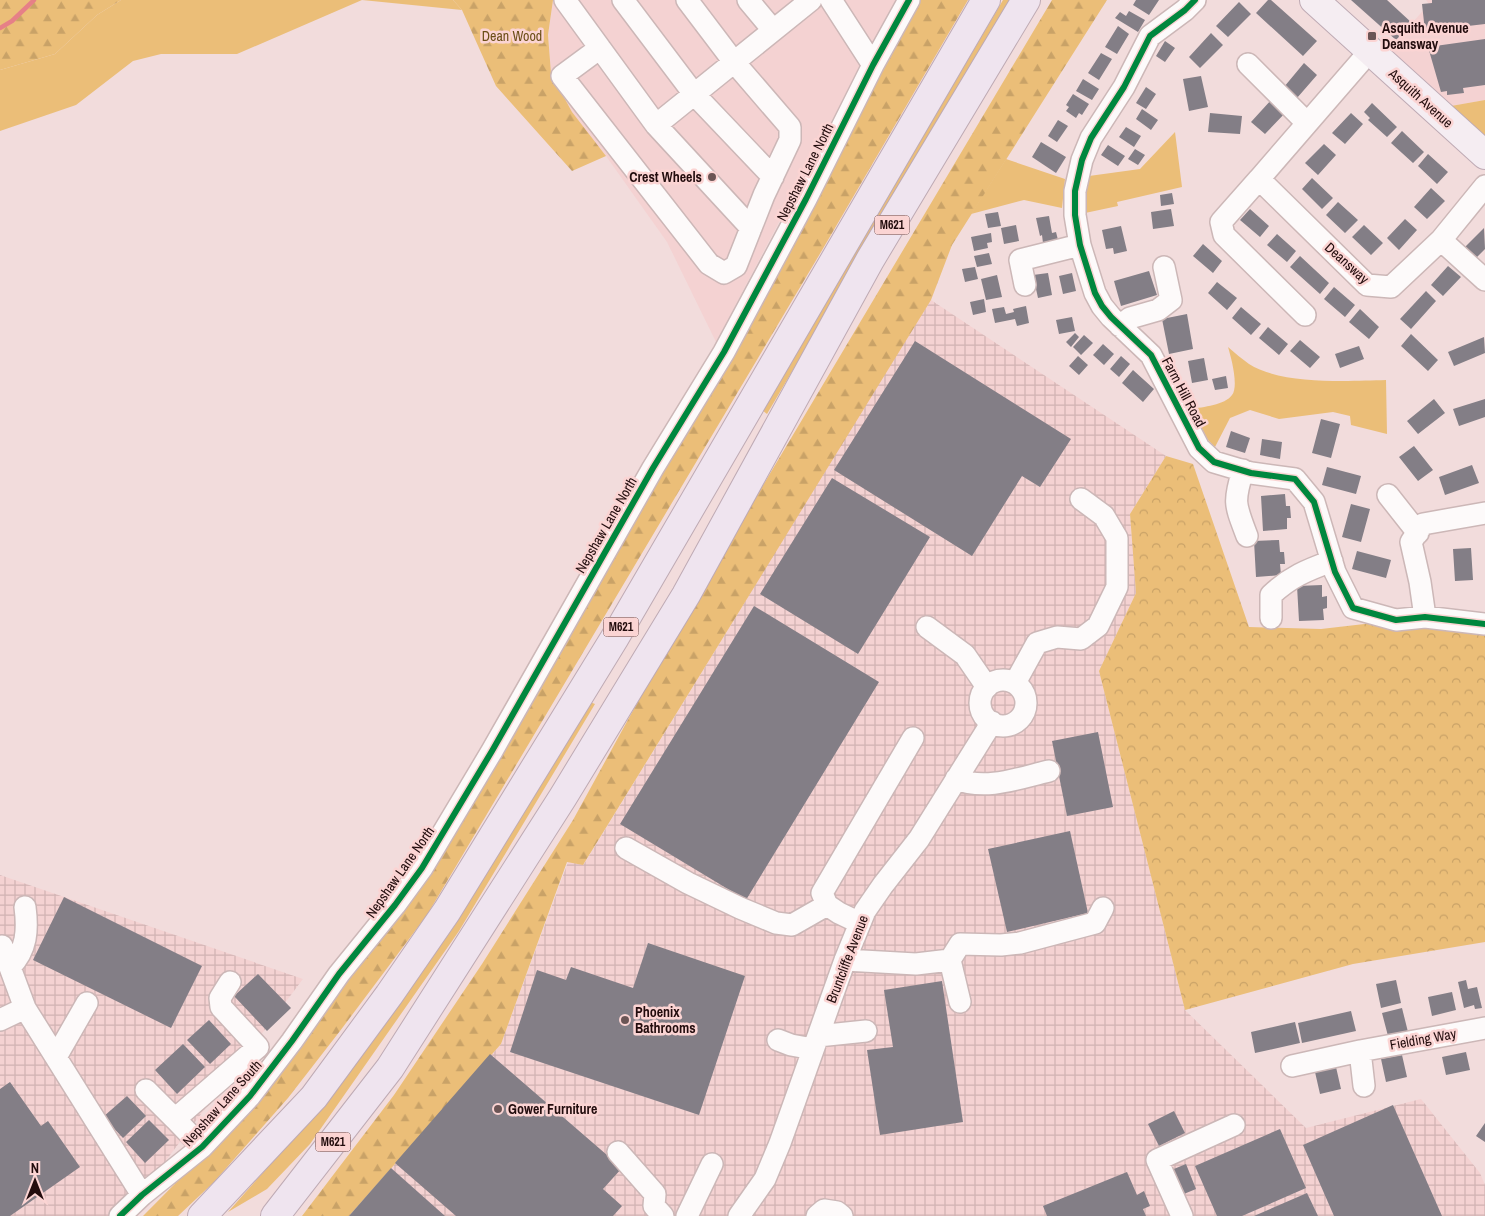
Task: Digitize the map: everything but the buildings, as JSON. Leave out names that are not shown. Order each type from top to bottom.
[{"type":"highway","name":"M621","points":[[202,1216],[314,1097],[389,996],[447,911],[619,631],[986,0]]},
{"type":"highway","name":"M621","points":[[276,1216],[390,1068],[563,797],[686,595],[870,260],[1026,0]]},
{"type":"main road","name":"Asquith Avenue","points":[[1314,0],[1369,52],[1485,155]]},
{"type":"street","points":[[565,0],[656,125],[752,228]]},
{"type":"street","points":[[624,0],[694,94],[773,177]]},
{"type":"street","points":[[600,48],[562,76],[709,264],[724,273],[736,266],[764,194],[790,140],[790,127],[734,62],[687,0]]},
{"type":"street","points":[[748,0],[773,30]]},
{"type":"street","points":[[656,125],[811,0]]},
{"type":"street","points":[[831,0],[873,65]]},
{"type":"street","name":"Nepshaw Lane North","points":[[292,1041],[339,974],[395,905],[422,868],[492,751],[653,468],[724,352],[806,198],[873,65],[909,0]]},
{"type":"street","name":"Farm Hill Road","points":[[1195,0],[1150,36],[1124,87],[1091,138],[1082,160],[1075,191],[1075,215],[1080,245],[1095,293],[1102,306],[1120,326],[1151,355],[1199,448],[1214,462],[1242,470],[1295,479],[1314,502],[1334,572],[1353,608],[1396,620],[1425,617],[1485,624]]},
{"type":"street","points":[[1304,315],[1224,235],[1215,220],[1259,179],[1369,52]]},
{"type":"street","points":[[1248,64],[1307,123]]},
{"type":"street","name":"Deansway","points":[[1259,179],[1367,285],[1392,287],[1441,240],[1485,186]]},
{"type":"street","points":[[1441,240],[1485,280]]},
{"type":"street","points":[[1025,285],[1020,260],[1080,245]]},
{"type":"street","points":[[1120,326],[1130,318],[1158,310],[1172,300],[1164,267]]},
{"type":"street","points":[[1242,470],[1236,494],[1236,507],[1247,536]]},
{"type":"street","points":[[1388,494],[1418,533]]},
{"type":"street","points":[[1015,683],[1038,643],[1057,637],[1081,639],[1098,626],[1117,587],[1118,538],[1104,516],[1081,499]]},
{"type":"street","points":[[1425,617],[1420,582],[1411,542],[1423,524],[1485,513]]},
{"type":"street","points":[[1271,618],[1271,595],[1302,572],[1332,562]]},
{"type":"street","points":[[927,627],[965,654],[987,687]]},
{"type":"street","points":[[997,680],[1006,680],[1015,683],[1021,688],[1026,696],[1026,706],[1023,714],[1017,721],[1000,725],[992,722],[985,716],[980,700],[983,691],[987,687],[997,680]]},
{"type":"street","name":"Bruntcliffe Avenue","points":[[740,1216],[765,1179],[780,1144],[815,1042],[865,911],[918,839],[992,722]]},
{"type":"street","points":[[860,923],[827,905],[822,893],[914,738]]},
{"type":"street","points":[[956,779],[969,784],[985,785],[1049,771]]},
{"type":"street","points":[[626,848],[688,883],[776,924],[792,925],[804,920],[827,905]]},
{"type":"street","points":[[10,967],[19,958],[24,941],[27,925],[24,907]]},
{"type":"street","points":[[960,1002],[950,960],[960,944],[1001,945],[1020,942],[1095,923],[1103,908]]},
{"type":"street","points":[[1,946],[25,1008],[142,1195]]},
{"type":"street","points":[[845,960],[916,964],[950,960]]},
{"type":"street","points":[[230,982],[220,998],[220,1006],[275,1064]]},
{"type":"street","points":[[56,1057],[87,1004]]},
{"type":"street","points":[[0,1020],[25,1008]]},
{"type":"street","name":"Fielding Way","points":[[1292,1066],[1360,1051],[1485,1028]]},
{"type":"street","points":[[778,1040],[791,1045],[866,1031]]},
{"type":"street","name":"Nepshaw Lane South","points":[[120,1216],[142,1195],[202,1147],[250,1096],[292,1041]]},
{"type":"street","points":[[175,1119],[258,1047]]},
{"type":"street","points":[[1360,1051],[1364,1086]]},
{"type":"street","points":[[146,1090],[202,1147]]},
{"type":"street","points":[[1182,1216],[1158,1160],[1234,1125]]},
{"type":"street","points":[[618,1152],[655,1194],[654,1206],[660,1215]]},
{"type":"street","points":[[687,1216],[712,1164]]},
{"type":"street","points":[[817,1216],[824,1210],[837,1212],[842,1216]]},
{"type":"shaded area","name":"Crest Wheels","points":[[553,0],[896,0],[716,342],[667,242],[572,112],[551,73],[548,35]]},
{"type":"shaded area","points":[[1426,0],[1485,0],[1485,100],[1451,106],[1388,50],[1429,4]]},
{"type":"shaded area","points":[[931,300],[1166,456],[1130,514],[1136,593],[1099,671],[1185,1010],[1306,1128],[1421,1099],[1480,1173],[1485,1185],[1485,1216],[349,1216],[501,1044],[568,862],[584,864],[734,620],[859,411]]},
{"type":"shaded area","points":[[0,875],[303,979],[124,1216],[0,1216]]},
{"type":"green space","points":[[0,0],[121,0],[97,15],[55,54],[0,70]]},
{"type":"green space","points":[[121,0],[362,0],[237,54],[161,54],[133,61],[76,105],[0,131],[0,70],[55,54],[97,15]]},
{"type":"green space","points":[[362,0],[453,0],[462,10]]},
{"type":"green space","name":"Dean Wood","points":[[453,0],[553,0],[548,35],[551,73],[572,112],[606,156],[572,171],[496,86],[462,10]]},
{"type":"green space","points":[[921,0],[968,0],[821,252],[427,915],[288,1098],[214,1182],[178,1216],[143,1216],[256,1102],[406,901],[764,292]]},
{"type":"green space","points":[[1003,0],[1011,0],[767,414],[762,410]]},
{"type":"green space","points":[[1052,0],[1107,0],[952,245],[931,300],[583,865],[567,862],[501,1044],[349,1216],[302,1216],[394,1095],[482,964],[573,820],[681,623]]},
{"type":"green space","points":[[1485,100],[1485,136],[1451,106]]},
{"type":"green space","points":[[1175,132],[1182,187],[1117,202],[1118,206],[1085,213],[1089,176],[1140,169]]},
{"type":"green space","points":[[1006,159],[1065,179],[1062,208],[1024,200],[971,214]]},
{"type":"green space","points":[[1228,347],[1249,364],[1279,376],[1316,380],[1386,380],[1387,434],[1351,425],[1350,416],[1333,412],[1279,419],[1250,410],[1230,418],[1215,447],[1208,440],[1191,409],[1219,403],[1232,395],[1235,378]]},
{"type":"green space","points":[[1166,456],[1193,464],[1249,627],[1321,629],[1425,617],[1485,624],[1485,942],[1353,964],[1185,1010],[1099,671],[1136,593],[1130,514]]},
{"type":"green space","points":[[590,702],[595,704],[459,931],[310,1144],[267,1189],[228,1212],[327,1101],[453,928]]},
{"type":"waterway","points":[[0,28],[12,21],[34,0]]},
{"type":"cycle path","points":[[120,1216],[142,1195],[202,1147],[250,1096],[292,1041],[339,974],[395,905],[422,868],[492,751],[653,468],[724,352],[806,199],[873,65],[909,0]]},
{"type":"cycle path","points":[[1195,0],[1185,10],[1150,36],[1124,87],[1091,138],[1082,160],[1075,191],[1075,215],[1080,245],[1095,293],[1111,317],[1151,355],[1199,448],[1214,462],[1251,473],[1295,479],[1314,502],[1335,572],[1353,608],[1396,620],[1425,617],[1485,624]]},
{"type":"place","name":"Asquith Avenue Deansway","points":[[1372,36]]},
{"type":"place","name":"Crest Wheels","points":[[712,177]]},
{"type":"place","name":"Phoenix Bathrooms","points":[[625,1020]]},
{"type":"place","name":"Gower Furniture","points":[[498,1109]]}]
